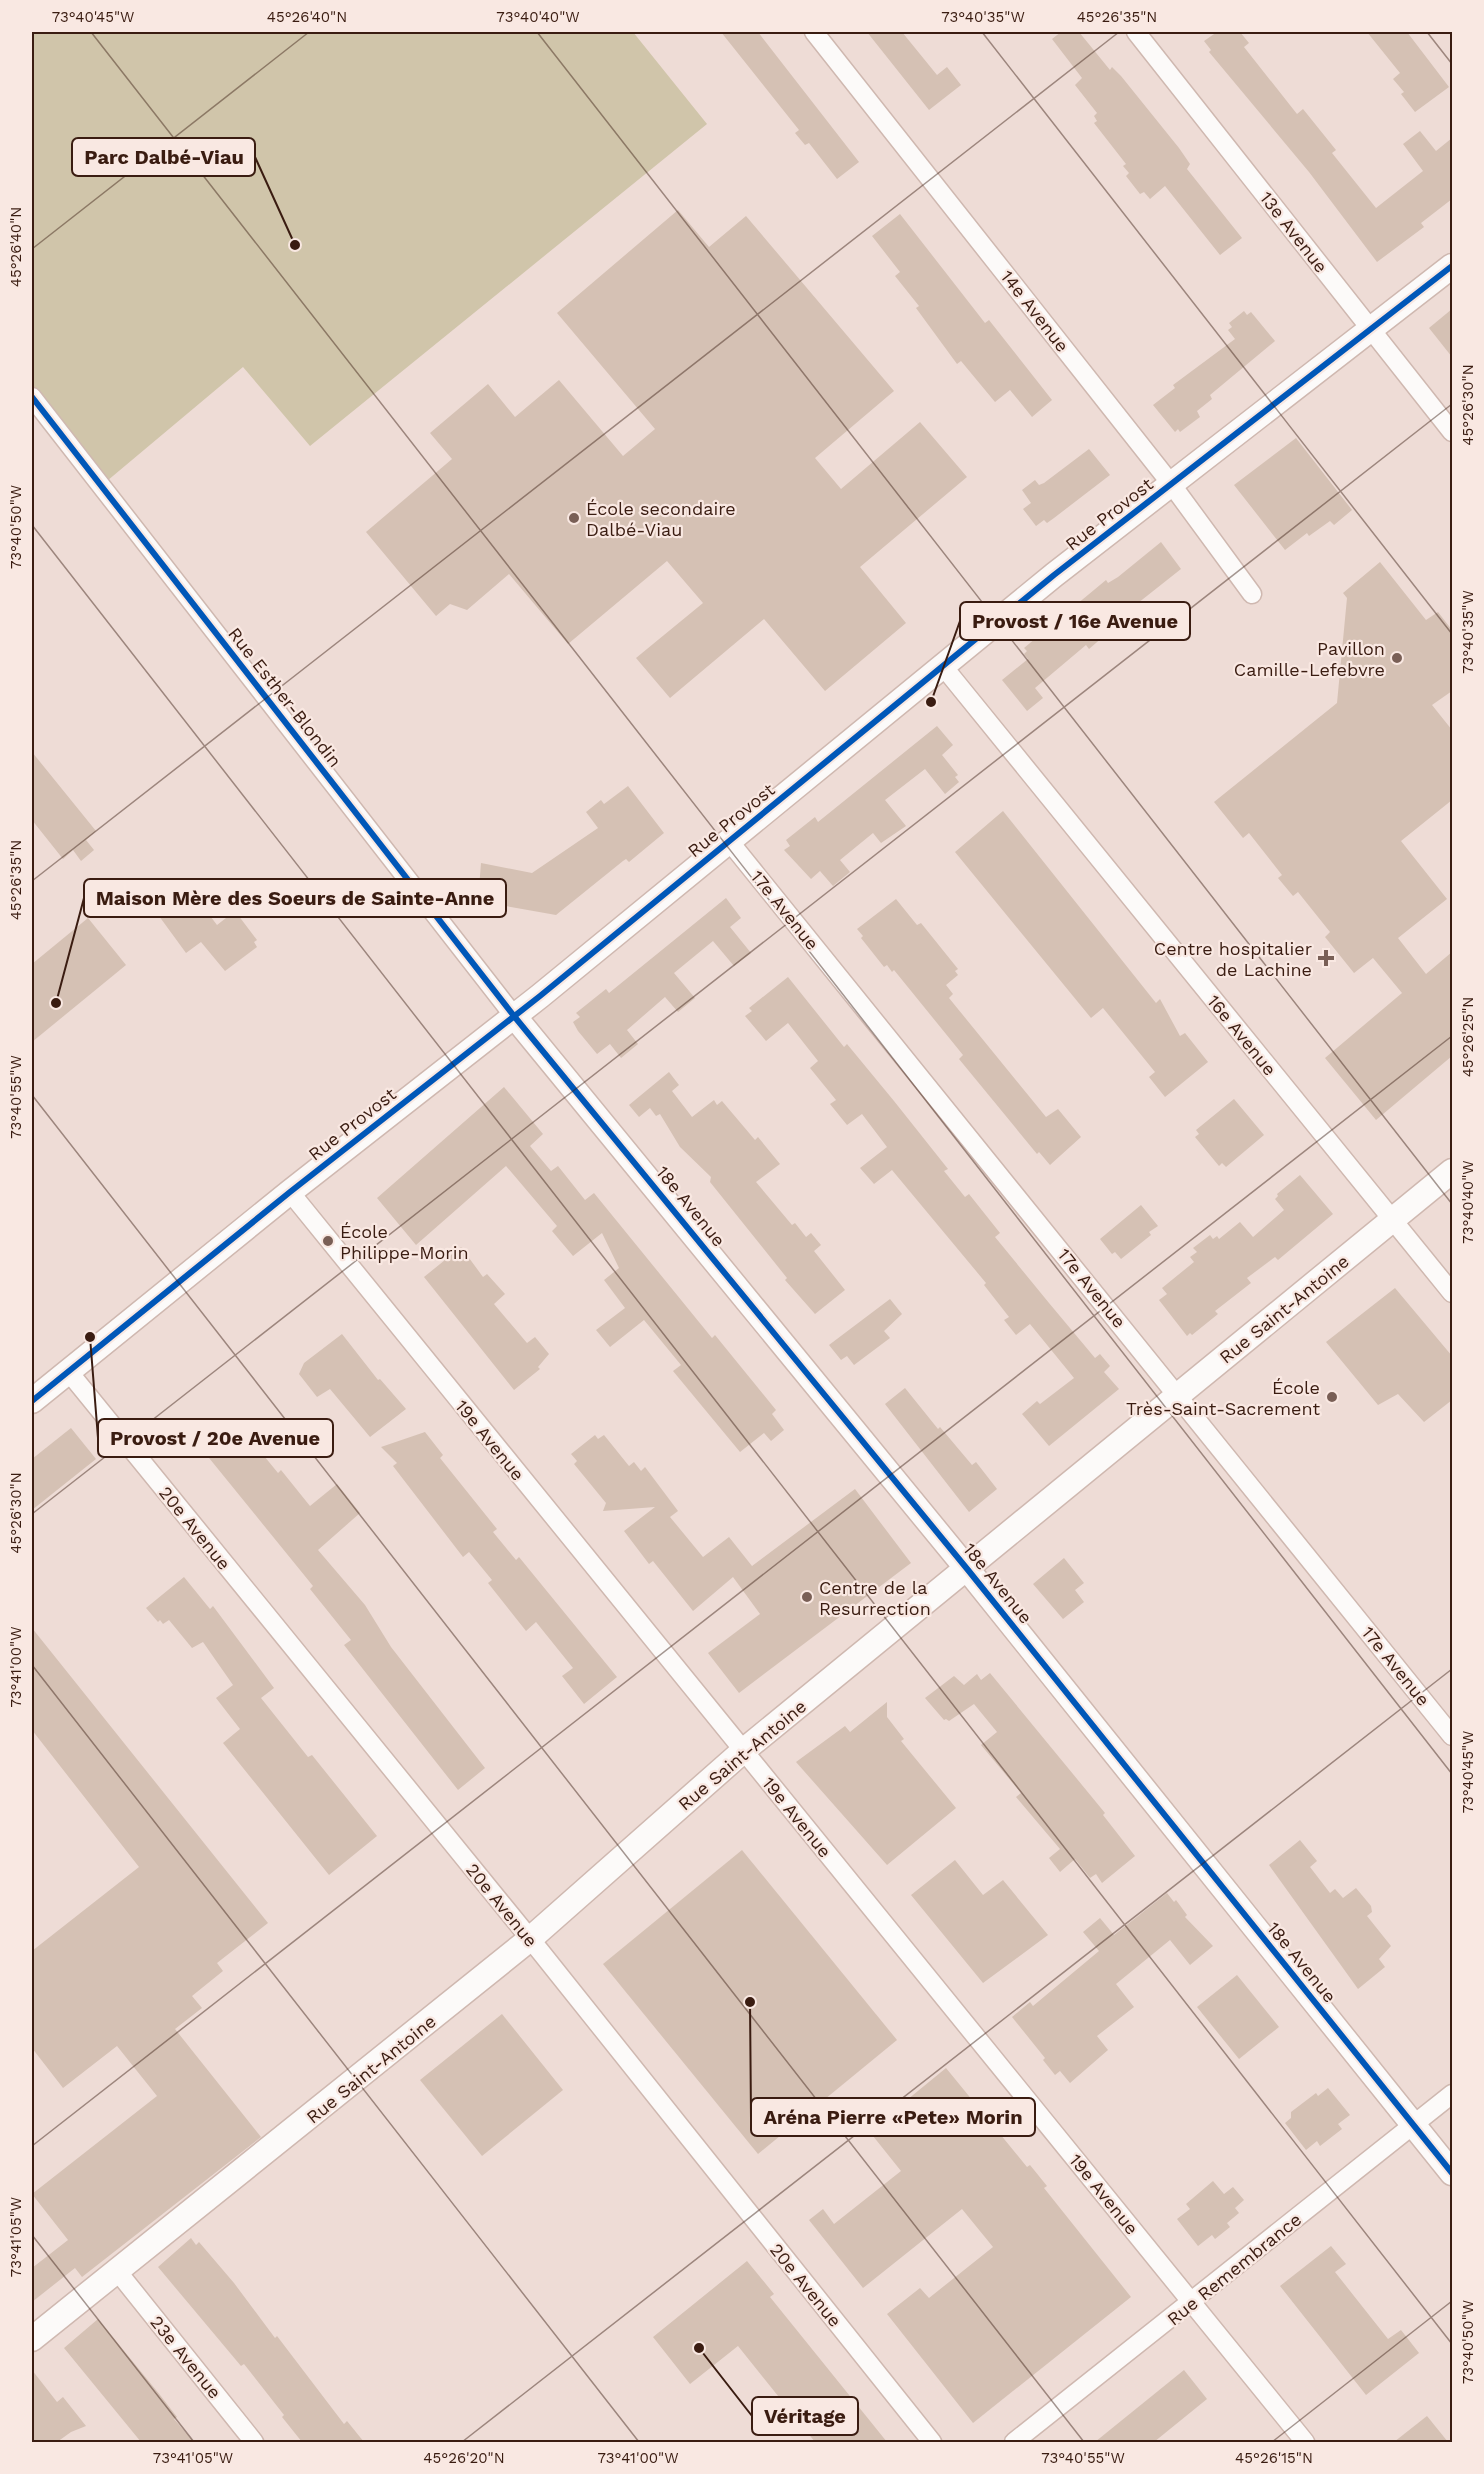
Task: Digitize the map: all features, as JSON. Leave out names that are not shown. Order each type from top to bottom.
[{"type":"street","name":"14e Avenue","points":[[814,32],[1172,484],[1252,594]]},
{"type":"street","name":"13e Avenue","points":[[1136,32],[1452,432]]},
{"type":"street","name":"Rue Provost","points":[[32,1401],[290,1192],[514,1016],[942,665],[1452,266]]},
{"type":"street","name":"Rue Esther-Blondin","points":[[32,397],[514,1016]]},
{"type":"street","name":"16e Avenue","points":[[942,665],[1452,1293]]},
{"type":"street","name":"17e Avenue","points":[[729,841],[1452,1736]]},
{"type":"street","name":"18e Avenue","points":[[514,1016],[606,1125],[968,1570],[1452,2173]]},
{"type":"street","name":"Rue Saint-Antoine","points":[[32,2339],[530,1939],[743,1751],[968,1570],[1178,1394],[1395,1220],[1452,1171]]},
{"type":"street","name":"19e Avenue","points":[[290,1192],[1305,2442]]},
{"type":"street","name":"20e Avenue","points":[[68,1371],[530,1939],[932,2442]]},
{"type":"street","name":"Rue Remembrance","points":[[1014,2442],[1192,2303],[1452,2094]]},
{"type":"street","name":"23e Avenue","points":[[118,2272],[255,2442]]},
{"type":"shaded area","points":[[32,32],[633,32],[707,124],[310,446],[243,367],[101,486],[32,397]]},
{"type":"building","points":[[721,32],[758,32],[859,162],[837,179],[809,143],[805,145],[795,133],[799,130]]},
{"type":"building","points":[[867,32],[902,32],[937,75],[947,67],[961,85],[929,110]]},
{"type":"building","points":[[1061,32],[1079,32],[1110,70],[1112,67],[1121,76],[1179,148],[1190,164],[1187,169],[1242,238],[1220,255],[1165,186],[1150,199],[1144,192],[1140,194],[1126,176],[1129,173],[1123,166],[1126,164],[1094,123],[1097,121],[1094,116],[1097,113],[1075,85],[1082,78],[1052,39]]},
{"type":"building","points":[[1217,32],[1240,32],[1249,43],[1244,47],[1297,114],[1303,109],[1336,150],[1332,153],[1376,208],[1423,171],[1403,144],[1420,131],[1436,151],[1452,138],[1452,199],[1421,223],[1424,227],[1377,262],[1309,172],[1209,52],[1211,50],[1204,41]]},
{"type":"building","points":[[1367,32],[1407,32],[1449,87],[1415,112],[1401,94],[1404,92],[1393,79],[1400,73]]},
{"type":"building","name":"École secondaire Dalbé-Viau","points":[[678,210],[709,247],[746,216],[894,391],[815,458],[841,489],[920,422],[967,477],[860,567],[906,623],[825,691],[764,619],[670,698],[636,658],[703,603],[667,561],[568,644],[509,574],[467,610],[450,604],[436,616],[366,532],[452,459],[430,433],[488,384],[515,417],[559,380],[623,456],[655,429],[557,313]]},
{"type":"building","points":[[900,214],[985,323],[989,320],[1052,400],[1032,417],[1010,390],[995,402],[961,361],[957,364],[916,308],[919,306],[895,276],[900,272],[872,236]]},
{"type":"building","points":[[1452,309],[1452,357],[1429,328]]},
{"type":"building","points":[[1244,311],[1247,315],[1251,312],[1275,341],[1210,395],[1212,399],[1197,411],[1200,417],[1180,432],[1178,429],[1175,432],[1153,405],[1175,388],[1173,385],[1235,339],[1228,330],[1232,327],[1229,323]]},
{"type":"building","points":[[1296,438],[1352,510],[1334,525],[1330,521],[1309,536],[1307,533],[1285,550],[1234,485]]},
{"type":"building","points":[[1089,449],[1110,475],[1047,523],[1044,520],[1036,526],[1023,509],[1031,503],[1022,490],[1035,480],[1039,485],[1044,483]]},
{"type":"building","points":[[1161,542],[1181,569],[1138,603],[1142,608],[1134,615],[1137,618],[1122,629],[1118,624],[1089,649],[1086,645],[1035,688],[1043,698],[1027,711],[1002,680],[1028,659],[1024,654],[1027,651],[1024,648],[1106,580],[1108,583],[1118,577]]},
{"type":"building","points":[[1380,562],[1426,620],[1438,612],[1452,630],[1452,691],[1432,705],[1452,730],[1452,800],[1401,841],[1447,899],[1398,938],[1426,974],[1452,952],[1452,1056],[1376,1120],[1325,1058],[1402,993],[1373,958],[1354,973],[1325,937],[1330,932],[1298,892],[1293,896],[1278,878],[1282,875],[1249,833],[1243,838],[1214,802],[1337,703],[1347,598],[1343,593]]},
{"type":"building","points":[[937,726],[953,745],[942,755],[958,775],[955,777],[959,782],[945,794],[925,769],[885,800],[906,826],[881,843],[873,833],[840,860],[850,872],[833,886],[820,871],[811,879],[784,850],[790,846],[786,840],[815,817],[818,822]]},
{"type":"building","points":[[32,752],[96,831],[86,840],[94,850],[81,861],[73,850],[63,859],[32,820]]},
{"type":"building","points":[[628,786],[664,833],[629,862],[626,859],[623,861],[556,915],[478,901],[481,863],[532,873],[598,828],[586,812],[601,800],[604,804]]},
{"type":"building","points":[[1003,811],[1156,1003],[1160,999],[1180,1036],[1185,1033],[1208,1062],[1165,1097],[1149,1077],[1155,1072],[1103,1008],[1091,1018],[955,852]]},
{"type":"building","points":[[192,892],[217,925],[235,911],[257,940],[254,942],[257,947],[225,971],[201,942],[186,953],[159,916]]},
{"type":"building","points":[[726,898],[741,918],[730,927],[751,953],[734,966],[713,941],[674,973],[695,998],[678,1012],[665,997],[627,1030],[638,1044],[621,1058],[610,1044],[597,1054],[573,1022],[580,1017],[576,1013],[606,989],[609,993]]},
{"type":"building","points":[[896,899],[917,925],[921,923],[958,969],[955,971],[958,975],[946,985],[953,994],[949,998],[1046,1117],[1058,1109],[1081,1137],[1050,1165],[1039,1152],[1037,1154],[959,1059],[963,1055],[894,970],[892,972],[887,965],[884,967],[861,938],[863,936],[857,929]]},
{"type":"building","points":[[88,918],[126,965],[32,1042],[32,964]]},
{"type":"building","points":[[788,977],[844,1047],[847,1044],[894,1101],[948,1169],[944,1171],[965,1197],[969,1194],[1000,1233],[995,1237],[1049,1303],[1095,1358],[1100,1354],[1110,1366],[1104,1372],[1119,1389],[1049,1446],[1022,1414],[1037,1401],[1040,1404],[1074,1378],[1030,1324],[1016,1335],[1004,1320],[1009,1317],[984,1285],[986,1283],[892,1170],[874,1184],[860,1168],[887,1147],[862,1114],[847,1125],[830,1104],[836,1100],[810,1068],[818,1061],[788,1023],[766,1041],[745,1016],[752,1011],[749,1008]]},
{"type":"building","points":[[669,1072],[679,1085],[672,1091],[692,1117],[714,1100],[717,1105],[722,1101],[755,1140],[758,1137],[780,1164],[756,1182],[792,1225],[795,1223],[806,1237],[811,1233],[821,1245],[814,1251],[845,1290],[815,1314],[785,1280],[787,1278],[710,1182],[711,1177],[680,1147],[660,1114],[656,1116],[650,1108],[639,1117],[629,1105]]},
{"type":"building","points":[[504,1087],[543,1134],[530,1146],[551,1171],[558,1166],[585,1200],[594,1193],[712,1338],[715,1335],[776,1410],[772,1414],[784,1430],[771,1441],[764,1433],[740,1452],[673,1371],[681,1365],[644,1320],[610,1347],[596,1330],[625,1308],[604,1280],[619,1268],[602,1233],[573,1256],[552,1231],[557,1226],[506,1166],[416,1245],[377,1198]]},
{"type":"building","points":[[1234,1099],[1264,1135],[1226,1167],[1222,1163],[1219,1166],[1195,1137],[1199,1134],[1196,1130]]},
{"type":"building","points":[[1300,1175],[1333,1214],[1278,1260],[1275,1257],[1247,1278],[1251,1283],[1215,1311],[1218,1314],[1192,1335],[1190,1333],[1187,1336],[1159,1300],[1167,1294],[1162,1288],[1194,1262],[1190,1257],[1197,1252],[1193,1248],[1210,1235],[1213,1239],[1217,1236],[1219,1239],[1240,1222],[1253,1237],[1284,1210],[1275,1199],[1277,1194]]},
{"type":"building","points":[[1141,1205],[1158,1226],[1149,1232],[1151,1235],[1121,1259],[1115,1252],[1112,1254],[1100,1239]]},
{"type":"building","points":[[461,1247],[483,1277],[487,1274],[505,1294],[494,1304],[527,1343],[535,1337],[549,1354],[538,1367],[540,1369],[514,1390],[424,1277]]},
{"type":"building","points":[[1395,1288],[1452,1356],[1452,1400],[1424,1422],[1398,1394],[1378,1405],[1326,1342]]},
{"type":"building","points":[[890,1299],[902,1314],[884,1331],[890,1338],[854,1365],[847,1356],[841,1360],[829,1345]]},
{"type":"building","points":[[342,1334],[378,1380],[380,1379],[406,1409],[370,1437],[330,1389],[317,1397],[299,1374],[304,1363]]},
{"type":"building","points":[[905,1388],[938,1429],[940,1427],[972,1465],[976,1462],[997,1489],[969,1512],[885,1404]]},
{"type":"building","points":[[71,1428],[96,1459],[32,1510],[32,1459]]},
{"type":"building","points":[[231,1432],[252,1458],[260,1451],[278,1473],[281,1470],[310,1506],[337,1484],[360,1513],[318,1550],[365,1605],[391,1647],[485,1768],[458,1790],[344,1645],[351,1640],[310,1589],[313,1586],[205,1453]]},
{"type":"building","points":[[425,1432],[443,1455],[440,1458],[497,1529],[493,1532],[516,1560],[519,1557],[617,1677],[584,1704],[562,1676],[573,1668],[536,1622],[526,1631],[488,1583],[492,1580],[469,1552],[463,1557],[393,1466],[397,1463],[381,1447]]},
{"type":"building","name":"Centre de la Resurrection","points":[[595,1435],[598,1439],[604,1435],[629,1466],[634,1462],[641,1471],[645,1467],[678,1511],[670,1517],[703,1557],[729,1537],[752,1566],[855,1489],[911,1563],[739,1693],[708,1653],[760,1614],[733,1577],[693,1611],[653,1561],[649,1564],[624,1531],[655,1507],[603,1511],[606,1503],[574,1464],[577,1461],[571,1454]]},
{"type":"building","points":[[1064,1558],[1084,1583],[1075,1590],[1084,1602],[1063,1619],[1033,1584]]},
{"type":"building","points":[[184,1577],[210,1609],[213,1606],[274,1688],[261,1698],[308,1757],[312,1755],[377,1836],[329,1875],[223,1743],[240,1729],[216,1698],[233,1685],[203,1642],[192,1648],[169,1620],[163,1624],[160,1620],[158,1622],[146,1608]]},
{"type":"building","points":[[32,1628],[268,1923],[217,1963],[223,1971],[192,1996],[202,2008],[175,2029],[261,2137],[82,2277],[75,2268],[32,2302],[32,2268],[68,2240],[32,2194],[157,2096],[117,2046],[63,2088],[32,2048],[32,1951],[139,1867],[32,1730]]},
{"type":"building","points":[[990,1673],[1105,1813],[1103,1815],[1135,1856],[1102,1883],[1096,1874],[1090,1878],[1075,1859],[1060,1872],[1049,1858],[1060,1849],[1016,1797],[1021,1793],[981,1745],[997,1732],[974,1704],[949,1721],[944,1720],[925,1698],[954,1676],[964,1685],[977,1674],[981,1680]]},
{"type":"building","points":[[887,1702],[887,1717],[904,1739],[901,1741],[956,1808],[887,1865],[796,1762],[845,1726],[850,1732]]},
{"type":"building","points":[[1300,1840],[1317,1861],[1310,1867],[1330,1893],[1335,1889],[1343,1898],[1356,1888],[1371,1906],[1372,1912],[1367,1916],[1391,1946],[1379,1959],[1385,1967],[1358,1989],[1269,1865]]},
{"type":"building","points":[[742,1850],[897,2040],[758,2154],[603,1964]]},
{"type":"building","points":[[955,1860],[983,1895],[1003,1880],[1048,1935],[983,1983],[911,1895]]},
{"type":"building","points":[[1167,1893],[1174,1902],[1176,1900],[1187,1915],[1185,1917],[1213,1946],[1190,1965],[1170,1940],[1116,1984],[1134,2007],[1097,2036],[1108,2050],[1070,2083],[1060,2071],[1055,2075],[1043,2060],[1045,2058],[1012,2017],[1030,2002],[1033,2006],[1099,1951],[1083,1932],[1100,1918],[1114,1935]]},
{"type":"building","points":[[1237,1975],[1279,2027],[1239,2059],[1197,2007]]},
{"type":"building","points":[[502,2014],[563,2090],[482,2156],[420,2080]]},
{"type":"building","points":[[946,2068],[1027,2167],[1030,2165],[1047,2186],[1044,2188],[1131,2297],[973,2423],[887,2314],[920,2288],[929,2298],[993,2247],[962,2209],[863,2288],[809,2220],[823,2209],[834,2224],[901,2171],[869,2131]]},
{"type":"building","points":[[1328,2088],[1350,2115],[1338,2124],[1342,2129],[1320,2146],[1317,2141],[1306,2150],[1285,2123],[1291,2118],[1291,2112],[1316,2093],[1318,2096]]},
{"type":"building","points":[[1213,2181],[1224,2194],[1233,2187],[1244,2200],[1235,2208],[1239,2213],[1227,2223],[1230,2227],[1215,2239],[1212,2235],[1198,2246],[1177,2219],[1190,2209],[1186,2204]]},
{"type":"building","points":[[191,2238],[196,2245],[199,2242],[234,2283],[344,2424],[347,2421],[364,2442],[302,2442],[244,2364],[241,2366],[158,2267]]},
{"type":"building","points":[[1331,2246],[1346,2264],[1335,2272],[1388,2339],[1401,2330],[1419,2353],[1366,2395],[1280,2286]]},
{"type":"building","points":[[747,2261],[774,2294],[770,2297],[887,2442],[815,2442],[738,2346],[690,2384],[653,2337]]},
{"type":"building","points":[[98,2319],[160,2395],[177,2417],[174,2419],[194,2442],[141,2442],[64,2348]]},
{"type":"building","points":[[32,2370],[57,2402],[63,2397],[86,2426],[71,2432],[57,2442],[32,2442]]},
{"type":"building","points":[[1184,2370],[1207,2399],[1154,2442],[1095,2442]]},
{"type":"building","points":[[1427,2416],[1448,2442],[1394,2442]]},
{"type":"cycle path","points":[[32,1401],[290,1192],[540,996],[1054,575],[1452,266]]},
{"type":"cycle path","points":[[32,397],[514,1016],[968,1570],[1452,2173]]},
{"type":"place","name":"Parc Dalbé-Viau","points":[[295,245]]},
{"type":"place","name":"École secondaire Dalbé-Viau","points":[[574,518]]},
{"type":"place","name":"Pavillon Camille-Lefebvre","points":[[1397,658]]},
{"type":"place","name":"Provost / 16e Avenue","points":[[931,702]]},
{"type":"place","name":"Centre hospitalier de Lachine","points":[[1326,958]]},
{"type":"place","name":"Maison Mère des Soeurs de Sainte-Anne","points":[[56,1003]]},
{"type":"place","name":"École Philippe-Morin","points":[[328,1241]]},
{"type":"place","name":"Provost / 20e Avenue","points":[[90,1337]]},
{"type":"place","name":"École Très-Saint-Sacrement","points":[[1332,1397]]},
{"type":"place","name":"Centre de la Resurrection","points":[[807,1597]]},
{"type":"place","name":"Aréna Pierre «Pete» Morin","points":[[750,2002]]},
{"type":"place","name":"Véritage","points":[[699,2348]]}]
